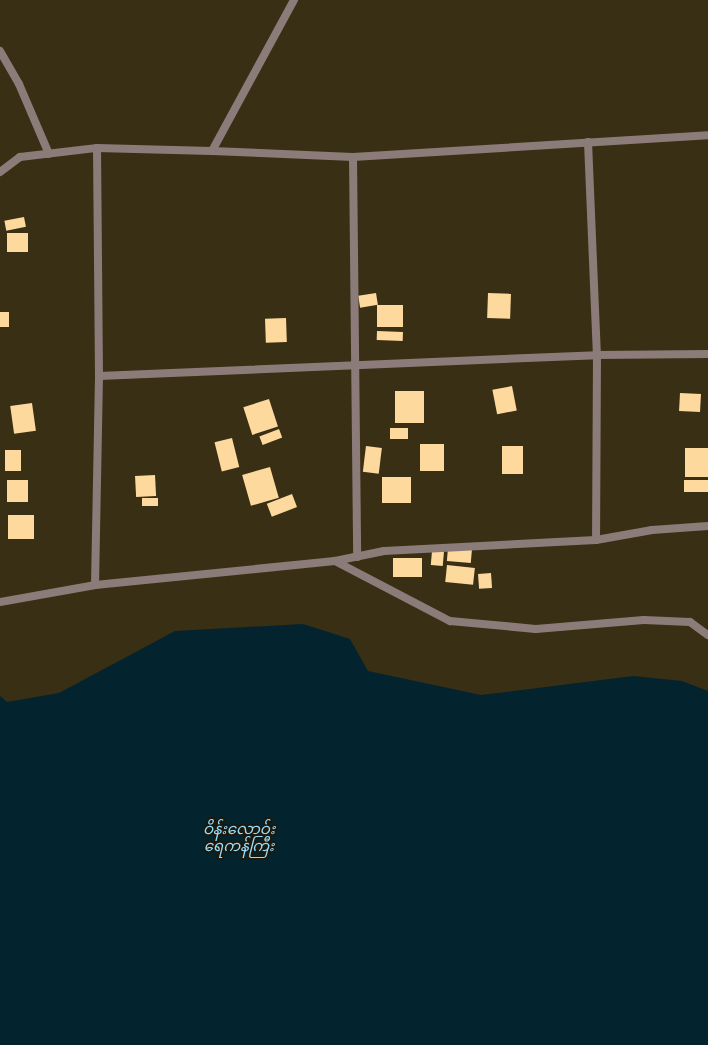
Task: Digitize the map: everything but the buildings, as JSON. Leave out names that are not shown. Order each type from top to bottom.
[{"type":"street","points":[[212,151],[294,0]]},
{"type":"street","points":[[0,51],[19,84],[49,154]]},
{"type":"street","points":[[0,172],[20,157],[97,148],[353,157],[708,135]]},
{"type":"street","points":[[588,142],[597,355],[596,540]]},
{"type":"street","points":[[95,585],[99,376],[97,148]]},
{"type":"street","points":[[353,157],[357,556]]},
{"type":"street","points":[[99,376],[597,355],[708,354]]},
{"type":"street","points":[[0,602],[95,585],[335,561],[384,551],[596,540],[652,530],[708,526]]},
{"type":"street","points":[[335,561],[450,621],[536,629],[644,620],[690,622],[708,635]]},
{"type":"water","name":"ဝိန်းလောဝ်း ရေကန်ကြီး","points":[[303,624],[350,639],[368,671],[481,695],[633,676],[682,681],[708,691],[708,1045],[0,1045],[0,696],[7,702],[59,693],[175,631]]}]
